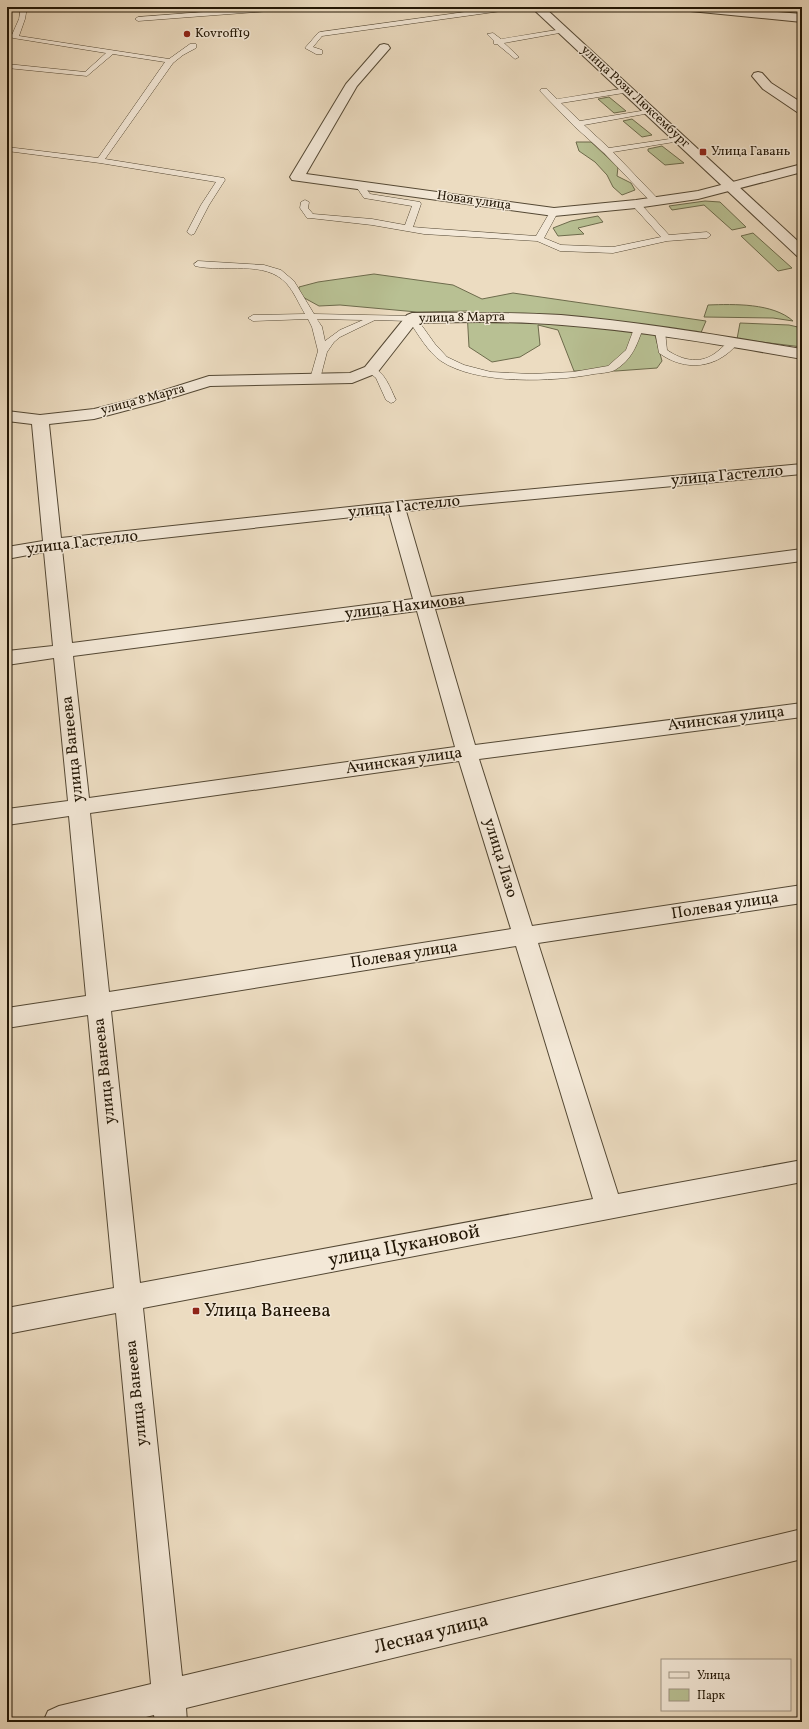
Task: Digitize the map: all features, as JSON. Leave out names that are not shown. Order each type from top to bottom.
[{"type":"street","name":"улица Розы Люксембург","points":[[537,7],[802,253]]},
{"type":"street","points":[[680,7],[802,18]]},
{"type":"street","name":"Новая улица","points":[[384,48],[352,84],[297,177],[554,212],[636,204],[698,194],[731,187],[802,168]]},
{"type":"street","points":[[758,76],[768,86],[802,109]]},
{"type":"street","points":[[788,99],[802,96]]},
{"type":"street","name":"улица 8 Марта","points":[[7,416],[40,420],[94,414],[152,399],[210,381],[352,378],[371,370],[412,318],[508,317],[580,322],[660,331],[802,354]]},
{"type":"street","name":"улица Ванеева","points":[[40,420],[169,1710]]},
{"type":"street","name":"улица Гастелло","points":[[7,553],[52,545],[396,507],[802,469]]},
{"type":"street","name":"улица Лазо","points":[[396,507],[423,604],[468,752],[609,1207]]},
{"type":"street","name":"улица Нахимова","points":[[7,658],[802,555]]},
{"type":"street","name":"Ачинская улица","points":[[7,817],[468,752],[802,710]]},
{"type":"street","name":"Полевая улица","points":[[7,1018],[524,936],[802,894]]},
{"type":"street","name":"улица Цукановой","points":[[7,1321],[802,1171]]},
{"type":"street","name":"Лесная улица","points":[[59,1722],[169,1710],[802,1544]]},
{"type":"lane","points":[[24,7],[22,19],[11,37],[170,61]]},
{"type":"lane","points":[[138,19],[240,9],[296,7]]},
{"type":"lane","points":[[319,52],[309,48],[320,34],[516,7]]},
{"type":"lane","points":[[498,42],[563,31]]},
{"type":"lane","points":[[491,34],[515,57]]},
{"type":"lane","points":[[100,161],[170,61],[180,53],[193,46]]},
{"type":"lane","points":[[7,66],[87,74],[111,52]]},
{"type":"lane","points":[[555,102],[627,90]]},
{"type":"lane","points":[[544,91],[655,201]]},
{"type":"lane","points":[[577,124],[650,111]]},
{"type":"lane","points":[[606,151],[680,139]]},
{"type":"lane","points":[[7,149],[100,161],[221,180],[205,204],[191,232]]},
{"type":"lane","points":[[359,185],[367,196],[416,204],[408,228]]},
{"type":"lane","points":[[306,202],[304,208],[310,216],[372,222],[424,230],[539,239],[560,248],[613,250],[667,238],[707,235]]},
{"type":"lane","points":[[636,204],[667,238]]},
{"type":"lane","points":[[539,239],[554,212]]},
{"type":"lane","points":[[198,264],[264,268],[278,272],[291,283],[317,327],[322,351],[315,379]]},
{"type":"lane","points":[[253,318],[311,316],[412,318],[432,346],[444,359],[461,367],[491,375],[530,377],[573,375],[611,368],[630,351],[638,328]]},
{"type":"lane","points":[[322,351],[334,338],[346,331],[379,317]]},
{"type":"lane","points":[[660,331],[662,351],[670,359],[682,362],[706,363],[716,359],[733,343]]},
{"type":"lane","points":[[371,370],[380,377],[391,400]]},
{"type":"green space","points":[[609,97],[626,111],[614,113],[598,99]]},
{"type":"green space","points":[[632,119],[652,135],[642,137],[623,121]]},
{"type":"green space","points":[[576,142],[591,142],[618,167],[617,176],[631,183],[635,190],[622,195],[613,187],[607,175],[595,162],[579,151]]},
{"type":"green space","points":[[662,146],[684,163],[665,165],[648,151],[648,149]]},
{"type":"green space","points":[[705,201],[720,202],[746,227],[732,230],[704,205],[672,210],[669,206]]},
{"type":"green space","points":[[598,216],[603,222],[578,228],[584,234],[558,236],[553,228],[571,221]]},
{"type":"green space","points":[[753,233],[792,268],[778,271],[741,236]]},
{"type":"green space","points":[[374,274],[453,285],[482,299],[513,293],[706,321],[700,335],[653,328],[662,361],[657,368],[616,371],[574,371],[558,330],[538,325],[540,345],[520,357],[492,362],[469,347],[467,311],[417,312],[340,305],[319,306],[299,295],[299,287],[318,282]]},
{"type":"green space","points":[[708,305],[741,305],[764,308],[785,315],[793,321],[773,318],[704,317]]},
{"type":"green space","points":[[740,323],[789,325],[802,328],[802,347],[737,339]]},
{"type":"place","name":"Kovroff19","points":[[187,34]]},
{"type":"place","name":"Улица Гавань","points":[[703,152]]},
{"type":"place","name":"Улица Ванеева","points":[[196,1311]]}]
